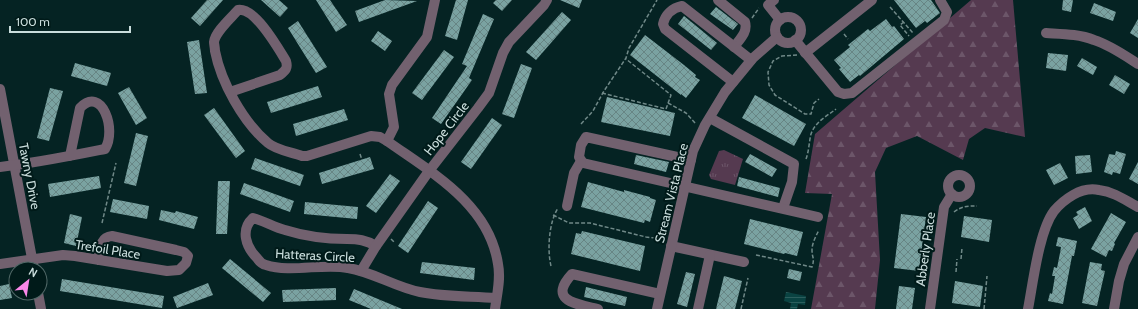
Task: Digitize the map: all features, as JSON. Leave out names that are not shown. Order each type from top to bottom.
[{"type":"street","points":[[387,141],[394,127],[389,94],[392,85],[427,37],[435,0]]},
{"type":"street","name":"Hope Circle","points":[[361,271],[376,246],[429,171],[470,120],[489,93],[503,53],[509,42],[547,0]]},
{"type":"street","points":[[718,0],[745,22],[745,32],[734,47]]},
{"type":"street","points":[[802,54],[872,0]]},
{"type":"street","points":[[795,40],[802,54],[838,92],[844,94],[852,93],[917,38],[944,20],[946,15],[945,8],[940,0]]},
{"type":"street","points":[[767,3],[780,20]]},
{"type":"street","points":[[733,82],[665,29],[663,24],[664,20],[670,11],[682,6],[751,60]]},
{"type":"street","points":[[230,92],[280,75],[288,66],[286,60],[266,30],[243,9],[238,10],[217,34],[214,42],[217,60],[230,92],[234,101],[256,131],[269,144],[302,156],[307,156],[371,136],[376,136],[387,141],[452,188],[469,204],[484,223],[492,243],[498,263],[499,279],[494,309]]},
{"type":"street","points":[[787,17],[795,19],[798,22],[800,26],[800,34],[795,40],[786,43],[777,38],[775,26],[780,20],[787,17]]},
{"type":"street","points":[[1046,33],[1077,36],[1095,40],[1112,48],[1138,64]]},
{"type":"street","name":"Stream Vista Place","points":[[657,309],[693,151],[725,92],[751,60],[777,38]]},
{"type":"street","name":"Tawny Drive","points":[[0,88],[33,261]]},
{"type":"street","points":[[0,167],[14,166],[70,156],[105,149],[110,136],[110,125],[105,112],[100,105],[94,102],[87,102],[80,108],[70,156]]},
{"type":"street","points":[[710,118],[794,164],[792,182],[783,208]]},
{"type":"street","points":[[691,160],[586,137],[581,145],[579,157],[583,163],[818,217]]},
{"type":"street","points":[[563,206],[570,182],[582,160]]},
{"type":"street","points":[[1028,309],[1046,226],[1054,212],[1065,200],[1080,191],[1097,189],[1114,193],[1138,207]]},
{"type":"street","name":"Abberly Place","points":[[930,309],[944,207],[952,194]]},
{"type":"street","name":"Hatteras Circle","points":[[376,246],[368,241],[356,239],[301,234],[284,230],[264,220],[253,218],[247,225],[245,232],[247,245],[252,253],[260,262],[266,265],[285,267],[347,267],[419,292],[496,298]]},
{"type":"street","name":"Trefoil Place","points":[[44,261],[63,255],[167,271],[179,270],[188,260],[188,256],[184,252],[107,236],[103,240],[98,260]]},
{"type":"street","points":[[1114,309],[1124,264],[1138,237]]},
{"type":"street","points":[[671,246],[744,262]]},
{"type":"street","points":[[698,309],[710,255]]},
{"type":"street","points":[[598,309],[581,307],[567,300],[563,294],[566,282],[572,274],[660,294]]},
{"type":"path","points":[[581,124],[593,111],[602,93],[626,58],[629,48],[657,0]]},
{"type":"path","points":[[750,19],[767,3]]},
{"type":"path","points":[[890,7],[917,38]]},
{"type":"path","points":[[904,22],[900,25],[912,39],[917,38]]},
{"type":"path","points":[[802,54],[782,56],[773,60],[768,72],[768,85],[775,95],[805,114],[811,114],[814,103],[819,98]]},
{"type":"path","points":[[602,93],[666,109],[671,95],[626,58]]},
{"type":"path","points":[[668,103],[686,113],[696,124]]},
{"type":"path","points":[[806,159],[812,133],[820,120],[836,109]]},
{"type":"path","points":[[360,154],[362,160]]},
{"type":"path","points":[[102,223],[116,163]]},
{"type":"path","points":[[550,266],[548,255],[553,216],[563,206]]},
{"type":"path","points":[[954,212],[961,207],[977,206]]},
{"type":"path","points":[[553,216],[570,223],[590,223],[646,237],[663,239]]},
{"type":"path","points":[[756,255],[812,267],[815,260],[812,251],[819,230]]},
{"type":"path","points":[[961,259],[962,248]]},
{"type":"path","points":[[956,272],[957,259]]},
{"type":"path","points":[[984,309],[987,276]]},
{"type":"path","points":[[741,309],[748,278]]},
{"type":"green space","points":[[971,0],[1013,0],[1025,137],[985,128],[969,139],[963,160],[917,136],[886,148],[875,172],[880,260],[875,309],[811,309],[832,194],[805,193],[815,134]]},
{"type":"green space","points":[[724,150],[743,159],[735,185],[711,179],[709,175],[719,151]]},
{"type":"water","points":[[786,292],[806,296],[805,305],[798,304],[797,309],[790,309],[791,303],[784,301]]},
{"type":"building","points":[[207,0],[223,0],[200,26],[191,18]]},
{"type":"building","points":[[261,0],[279,0],[288,8],[280,17]]},
{"type":"building","points":[[316,0],[330,0],[347,25],[336,32]]},
{"type":"building","points":[[385,0],[417,1],[359,22],[355,11]]},
{"type":"building","points":[[456,0],[468,0],[457,40],[445,36]]},
{"type":"building","points":[[496,0],[512,0],[502,11],[493,3]]},
{"type":"building","points":[[560,0],[582,0],[579,8]]},
{"type":"building","points":[[894,0],[931,0],[940,13],[927,23],[925,21],[916,28]]},
{"type":"building","points":[[1063,0],[1073,0],[1071,12],[1062,10]]},
{"type":"building","points":[[1094,3],[1116,12],[1113,21],[1090,13]]},
{"type":"building","points":[[716,7],[738,24],[733,30],[710,14]]},
{"type":"building","points":[[562,12],[571,20],[536,60],[526,52]]},
{"type":"building","points":[[483,14],[494,19],[469,78],[472,80],[441,124],[432,118],[467,66],[462,64]]},
{"type":"building","points":[[684,16],[717,43],[711,50],[678,24]]},
{"type":"building","points":[[886,19],[892,27],[894,26],[904,39],[860,76],[859,75],[850,82],[839,69],[841,68],[834,60],[850,47],[848,45],[868,29],[870,31]]},
{"type":"building","points":[[1138,19],[1138,38],[1130,33]]},
{"type":"building","points":[[298,21],[327,67],[316,73],[288,28]]},
{"type":"building","points":[[378,31],[392,41],[385,51],[371,41]]},
{"type":"building","points":[[645,35],[684,65],[696,75],[695,77],[700,80],[686,98],[630,55]]},
{"type":"building","points":[[199,40],[207,93],[195,94],[187,42]]},
{"type":"building","points":[[444,50],[454,57],[422,100],[412,93]]},
{"type":"building","points":[[1048,53],[1068,55],[1066,71],[1046,68]]},
{"type":"building","points":[[1082,58],[1097,67],[1093,75],[1077,66]]},
{"type":"building","points":[[75,63],[111,73],[107,86],[71,76]]},
{"type":"building","points":[[521,64],[532,68],[514,118],[502,114]]},
{"type":"building","points":[[1115,75],[1130,84],[1124,94],[1109,85]]},
{"type":"building","points":[[318,86],[322,97],[271,113],[267,102]]},
{"type":"building","points":[[129,87],[147,118],[136,125],[118,93]]},
{"type":"building","points":[[50,88],[63,91],[49,141],[37,138]]},
{"type":"building","points":[[755,95],[806,124],[794,146],[742,118]]},
{"type":"building","points":[[607,97],[675,113],[670,136],[601,122]]},
{"type":"building","points":[[214,108],[245,151],[236,158],[204,115]]},
{"type":"building","points":[[344,109],[348,120],[296,136],[293,124]]},
{"type":"building","points":[[492,118],[502,125],[471,169],[461,162]]},
{"type":"building","points":[[136,133],[148,136],[136,186],[124,183]]},
{"type":"building","points":[[1116,151],[1126,154],[1120,174],[1113,172],[1112,175],[1104,172],[1109,154],[1115,155]]},
{"type":"building","points":[[750,154],[777,169],[772,177],[745,162]]},
{"type":"building","points":[[636,155],[669,162],[666,172],[634,164]]},
{"type":"building","points":[[1090,155],[1092,172],[1076,174],[1075,156]]},
{"type":"building","points":[[370,157],[374,169],[322,184],[319,173]]},
{"type":"building","points":[[255,158],[304,175],[300,186],[251,169]]},
{"type":"building","points":[[1138,162],[1138,184],[1129,179]]},
{"type":"building","points":[[1060,163],[1068,178],[1054,185],[1046,170]]},
{"type":"building","points":[[390,174],[400,181],[376,213],[366,206]]},
{"type":"building","points":[[99,176],[101,188],[50,197],[48,184]]},
{"type":"building","points":[[739,177],[780,188],[778,197],[737,186]]},
{"type":"building","points":[[218,181],[230,181],[227,234],[216,234]]},
{"type":"building","points":[[588,182],[624,192],[624,190],[656,200],[650,222],[645,220],[644,223],[581,207]]},
{"type":"building","points":[[244,183],[294,201],[290,212],[240,194]]},
{"type":"building","points":[[113,199],[149,206],[147,219],[110,212]]},
{"type":"building","points":[[428,201],[438,208],[408,253],[398,246]]},
{"type":"building","points":[[305,202],[358,207],[357,219],[304,214]]},
{"type":"building","points":[[1085,207],[1092,221],[1079,229],[1073,218],[1078,215],[1076,212]]},
{"type":"building","points":[[161,210],[175,213],[176,211],[198,217],[194,229],[159,220]]},
{"type":"building","points":[[1111,213],[1126,222],[1114,243],[1115,244],[1112,251],[1109,250],[1106,257],[1091,249]]},
{"type":"building","points":[[70,214],[82,217],[76,246],[64,243]]},
{"type":"building","points":[[901,214],[926,217],[919,271],[894,268]]},
{"type":"building","points":[[964,216],[992,220],[989,242],[961,237]]},
{"type":"building","points":[[750,219],[803,232],[797,256],[744,244]]},
{"type":"building","points":[[582,231],[645,246],[640,271],[571,254],[576,233],[581,234]]},
{"type":"building","points":[[1058,237],[1077,241],[1074,256],[1072,256],[1063,304],[1048,301],[1050,293],[1052,294],[1055,276],[1052,276],[1054,267],[1057,268],[1061,247],[1056,246]]},
{"type":"building","points":[[230,259],[271,293],[263,302],[222,268]]},
{"type":"building","points":[[422,262],[475,268],[474,280],[420,273]]},
{"type":"building","points":[[1090,262],[1102,264],[1101,270],[1105,271],[1097,306],[1082,303]]},
{"type":"building","points":[[789,269],[802,272],[800,281],[787,278]]},
{"type":"building","points":[[686,272],[695,274],[687,307],[677,304]]},
{"type":"building","points":[[724,276],[742,281],[735,309],[716,309]]},
{"type":"building","points":[[62,279],[164,296],[162,308],[60,291]]},
{"type":"building","points":[[955,281],[983,286],[980,307],[952,303]]},
{"type":"building","points":[[208,283],[213,295],[177,308],[173,297]]},
{"type":"building","points":[[8,284],[8,299],[0,300],[0,286]]},
{"type":"building","points":[[899,286],[915,288],[912,309],[896,309]]},
{"type":"building","points":[[586,287],[627,297],[625,306],[584,297]]},
{"type":"building","points":[[336,288],[336,300],[283,302],[282,290]]},
{"type":"building","points":[[354,289],[402,309],[371,309],[349,300]]}]
